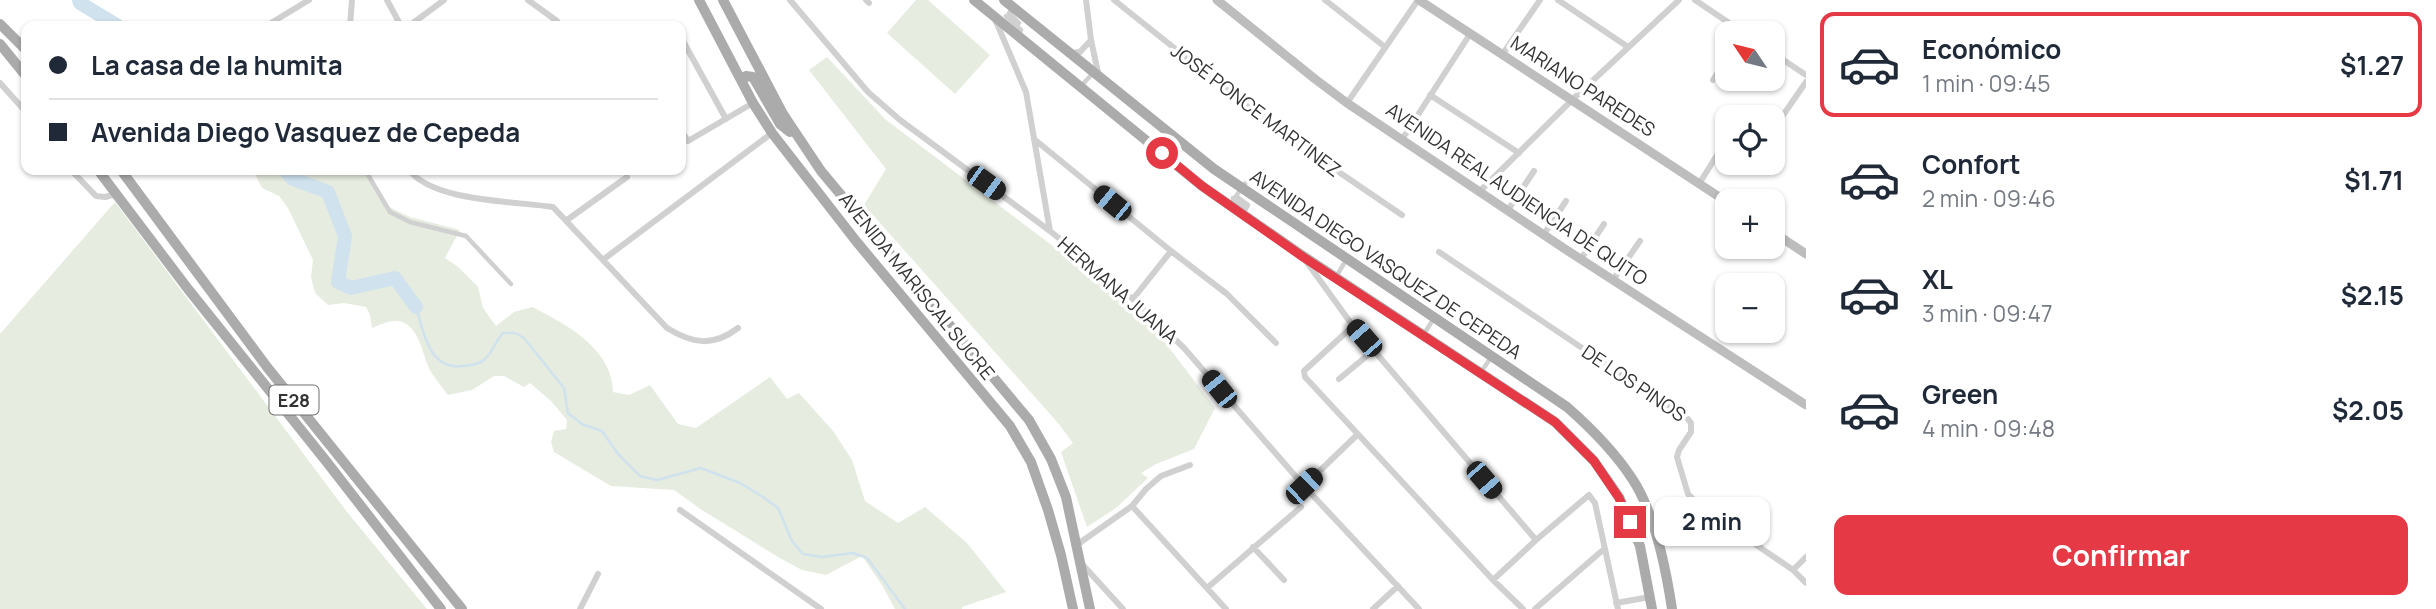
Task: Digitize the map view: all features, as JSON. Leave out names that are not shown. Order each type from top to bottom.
[{"type":"main road","name":"AVENIDA MARISCAL SUCRE","points":[[699,0],[772,134],[856,241],[1010,426],[1031,462],[1048,510],[1073,609]]},
{"type":"main road","name":"AVENIDA MARISCAL SUCRE","points":[[723,0],[783,114],[821,171],[1029,420],[1060,478],[1078,544],[1090,609]]},
{"type":"main road","name":"AVENIDA DIEGO VASQUEZ DE CEPEDA","points":[[974,0],[1202,186],[1303,257],[1555,422],[1594,461],[1619,498],[1640,546],[1651,604]]},
{"type":"main road","name":"AVENIDA DIEGO VASQUEZ DE CEPEDA","points":[[1004,0],[1214,169],[1245,185],[1346,259],[1567,407],[1601,438],[1634,481],[1660,546],[1672,607]]},
{"type":"main road","name":"AVENIDA REAL AUDIENCIA DE QUITO","points":[[1217,0],[1348,103],[1806,405]]},
{"type":"main road","name":"MARIANO PAREDES","points":[[1418,0],[1715,194]]},
{"type":"main road","points":[[0,24],[21,45]]},
{"type":"main road","points":[[0,44],[21,70]]},
{"type":"main road","points":[[741,81],[746,76],[752,77],[780,124],[801,141]]},
{"type":"main road","name":"E28","points":[[102,175],[188,289],[441,609]]},
{"type":"main road","name":"E28","points":[[125,175],[267,367],[462,609]]},
{"type":"main road","points":[[116,194],[133,186]]},
{"type":"main road","points":[[1785,240],[1806,254]]},
{"type":"main road","points":[[856,241],[873,251],[901,285],[907,287],[911,278]]},
{"type":"main road","points":[[326,461],[337,452]]},
{"type":"main road","points":[[387,540],[399,530]]},
{"type":"main road","points":[[1651,604],[1672,607]]},
{"type":"street","points":[[274,21],[309,0]]},
{"type":"street","points":[[350,21],[352,0]]},
{"type":"street","points":[[387,0],[398,21]]},
{"type":"street","points":[[528,0],[557,21]]},
{"type":"street","name":"HERMANA JUANA","points":[[790,0],[868,92],[900,120],[1051,231],[1133,299],[1184,348],[1304,486],[1419,609]]},
{"type":"street","points":[[1081,87],[1096,74],[1086,0]]},
{"type":"street","name":"JOSÉ PONCE MARTINEZ","points":[[1114,0],[1277,130],[1402,215]]},
{"type":"street","points":[[1325,0],[1385,47]]},
{"type":"street","points":[[1348,103],[1418,0]]},
{"type":"street","points":[[1502,55],[1540,0]]},
{"type":"street","points":[[1558,0],[1628,47]]},
{"type":"street","points":[[1480,191],[1679,0]]},
{"type":"street","points":[[1695,0],[1726,21]]},
{"type":"street","points":[[416,21],[443,1]]},
{"type":"street","points":[[1013,7],[1009,13],[1019,23],[1006,16],[1021,30],[1017,36]]},
{"type":"street","points":[[994,17],[1026,92],[1051,231]]},
{"type":"street","points":[[1402,138],[1470,34]]},
{"type":"street","points":[[1070,53],[1080,52],[1091,40]]},
{"type":"street","points":[[686,46],[726,119]]},
{"type":"street","points":[[1785,60],[1806,75]]},
{"type":"street","points":[[1785,112],[1806,82]]},
{"type":"street","points":[[0,83],[21,106]]},
{"type":"street","points":[[1430,95],[1520,153]]},
{"type":"street","points":[[686,138],[688,141],[753,103]]},
{"type":"street","points":[[604,259],[772,134]]},
{"type":"street","points":[[1034,139],[1227,294],[1276,343]]},
{"type":"street","points":[[1699,184],[1715,158]]},
{"type":"street","points":[[1507,210],[1534,172]]},
{"type":"street","points":[[76,175],[96,196],[116,194]]},
{"type":"street","points":[[368,175],[390,212],[410,222],[466,236],[511,284]]},
{"type":"street","points":[[414,175],[424,184],[458,194],[552,207],[659,319],[682,338],[711,341],[725,338],[738,328]]},
{"type":"street","points":[[567,220],[627,177]]},
{"type":"street","points":[[1227,204],[1229,201],[1244,211],[1246,209],[1233,200],[1247,207],[1237,196],[1245,185]]},
{"type":"street","points":[[1544,234],[1566,201]]},
{"type":"street","points":[[1581,259],[1604,224]]},
{"type":"street","points":[[1613,280],[1640,241]]},
{"type":"street","points":[[1133,299],[1171,251]]},
{"type":"street","name":"DE LOS PINOS","points":[[1438,252],[1688,419],[1692,432],[1677,457],[1688,494],[1701,507],[1793,570],[1806,583]]},
{"type":"street","points":[[1303,257],[1353,326],[1536,540]]},
{"type":"street","points":[[1335,277],[1346,259]]},
{"type":"street","points":[[1423,335],[1435,317]]},
{"type":"street","points":[[1353,326],[1304,371],[1304,374],[1357,435],[1523,609]]},
{"type":"street","points":[[1339,379],[1374,350]]},
{"type":"street","points":[[1480,373],[1492,356]]},
{"type":"street","points":[[1304,486],[1357,435]]},
{"type":"street","points":[[1078,544],[1132,506],[1161,476],[1190,465]]},
{"type":"street","points":[[1493,580],[1589,495],[1595,502],[1617,606],[1651,604]]},
{"type":"street","points":[[1132,506],[1226,609]]},
{"type":"street","points":[[1207,588],[1301,507]]},
{"type":"street","points":[[680,510],[821,609]]},
{"type":"street","points":[[1253,547],[1284,580]]},
{"type":"street","points":[[1535,609],[1604,549]]},
{"type":"street","points":[[1793,570],[1806,557]]},
{"type":"street","points":[[1082,564],[1123,609]]},
{"type":"street","points":[[580,609],[598,574]]},
{"type":"street","points":[[1373,609],[1398,586]]},
{"type":"shaded area","points":[[916,0],[928,0],[990,55],[955,94],[887,33]]},
{"type":"shaded area","points":[[827,57],[885,119],[1144,315],[1215,408],[1194,449],[1141,473],[1148,478],[1116,508],[1087,527],[1061,452],[1073,443],[864,205],[886,169],[809,70]]},
{"type":"shaded area","points":[[256,175],[365,175],[385,205],[410,217],[460,230],[445,258],[478,287],[483,308],[496,326],[514,312],[532,307],[545,314],[573,330],[596,351],[611,377],[613,392],[629,395],[650,385],[678,424],[696,428],[770,377],[787,399],[799,393],[833,431],[852,460],[865,501],[898,523],[925,507],[967,543],[1006,592],[962,609],[895,609],[862,556],[826,575],[802,570],[702,510],[674,490],[611,486],[554,452],[551,442],[554,431],[566,429],[567,420],[551,401],[530,383],[524,387],[504,376],[494,376],[472,390],[448,395],[431,372],[412,328],[399,321],[392,321],[372,328],[366,307],[344,303],[328,305],[315,293],[311,277],[313,260],[288,208],[279,196],[262,188]]},
{"type":"shaded area","points":[[115,202],[347,512],[427,609],[0,609],[0,334]]},
{"type":"waterway","points":[[79,0],[110,21]]},
{"type":"waterway","points":[[289,175],[293,179],[328,192],[345,236],[338,282],[351,288],[395,278],[416,307]]},
{"type":"waterway","points":[[416,307],[429,347],[442,362],[452,366],[474,365],[487,357],[503,333],[515,333],[524,338],[564,388],[568,413],[582,424],[602,431],[618,454],[640,476],[657,480],[701,468],[740,483],[778,508],[792,541],[803,554],[822,557],[853,553],[867,558],[905,609]]},
{"type":"route","points":[[1162,153],[1202,186],[1303,257],[1555,422],[1594,461],[1619,498],[1630,522]]}]
